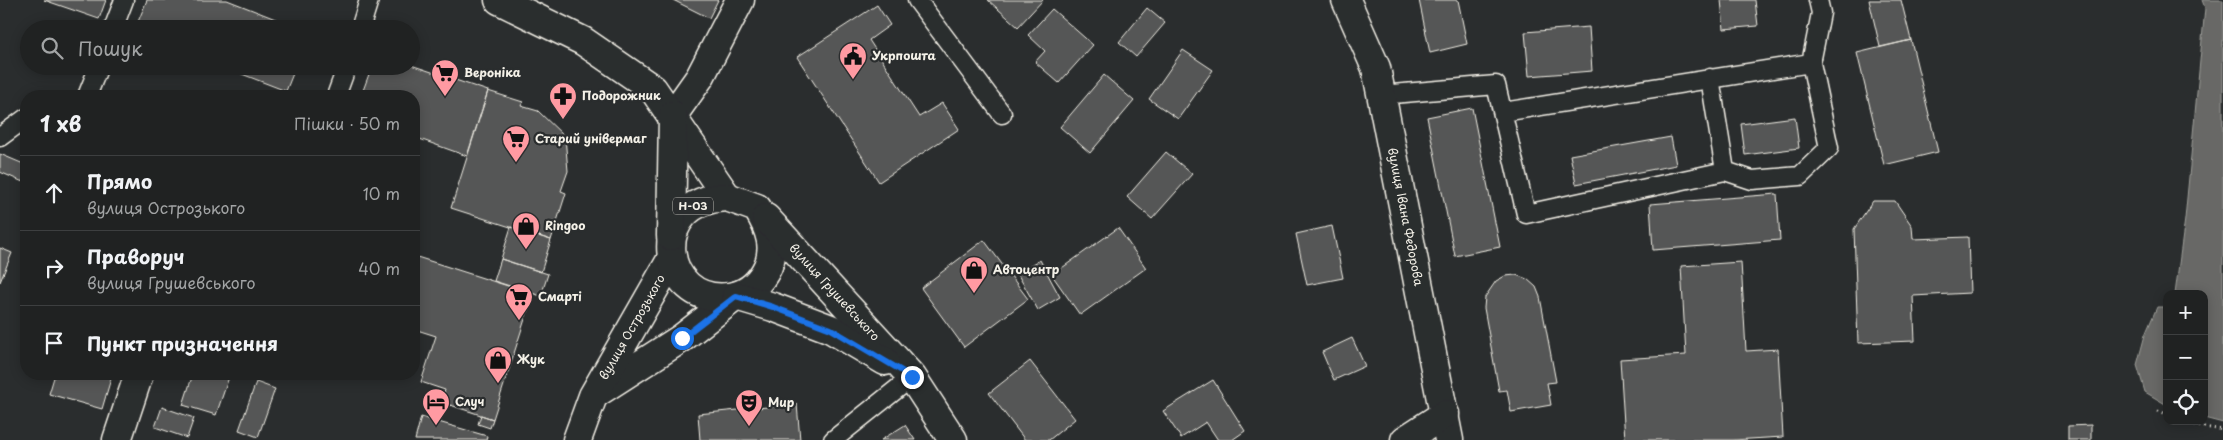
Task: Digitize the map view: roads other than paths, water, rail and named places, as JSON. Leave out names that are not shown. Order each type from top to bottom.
[{"type":"main road","points":[[673,115],[700,76],[740,0]]},
{"type":"main road","name":"вулиця Івана Федорова","points":[[1347,0],[1376,68],[1447,427]]},
{"type":"main road","name":"Н-03","points":[[511,3],[583,41],[653,89],[673,115],[727,197]]},
{"type":"main road","name":"Н-03","points":[[673,115],[671,249],[678,274],[689,286],[703,295],[719,298],[736,296]]},
{"type":"main road","name":"Н-03","points":[[671,249],[676,226],[684,213],[697,203],[712,198],[727,197],[757,208]]},
{"type":"main road","points":[[736,296],[756,284],[769,266],[772,251],[771,236],[757,208]]},
{"type":"main road","name":"вулиця Грушевського","points":[[757,208],[912,377],[953,440]]},
{"type":"main road","name":"вулиця Острозького","points":[[577,440],[593,396],[671,249]]},
{"type":"main road","name":"вулиця Острозького","points":[[593,396],[682,338],[736,296]]},
{"type":"main road","name":"вулиця Грушевського","points":[[736,296],[773,307],[831,329],[912,377]]},
{"type":"main road","points":[[117,440],[137,380]]},
{"type":"main road","points":[[1405,440],[1447,427]]},
{"type":"lane","points":[[116,20],[124,0]]},
{"type":"lane","points":[[363,20],[369,0]]},
{"type":"lane","points":[[917,0],[1002,114]]},
{"type":"lane","points":[[1381,95],[1496,85],[1526,214],[1725,171],[1752,180],[1800,176],[1829,148],[1811,63],[1821,12],[1818,0]]},
{"type":"lane","points":[[1503,112],[1811,63]]},
{"type":"lane","points":[[89,90],[95,75]]},
{"type":"lane","points":[[338,90],[344,75]]},
{"type":"lane","points":[[1710,78],[1725,171]]},
{"type":"lane","points":[[0,137],[20,122]]},
{"type":"lane","points":[[833,440],[912,377]]},
{"type":"place","name":"Укрпошта","points":[[853,80]]},
{"type":"place","name":"Вероніка","points":[[445,97]]},
{"type":"place","name":"Подорожник","points":[[563,120]]},
{"type":"place","name":"Старий універмаг","points":[[516,163]]},
{"type":"place","name":"Ringoo","points":[[526,250]]},
{"type":"place","name":"Автоцентр","points":[[974,294]]},
{"type":"place","name":"Смарті","points":[[519,321]]},
{"type":"place","name":"Жук","points":[[498,384]]},
{"type":"place","name":"Случ","points":[[436,426]]},
{"type":"place","name":"Мир","points":[[749,427]]}]
